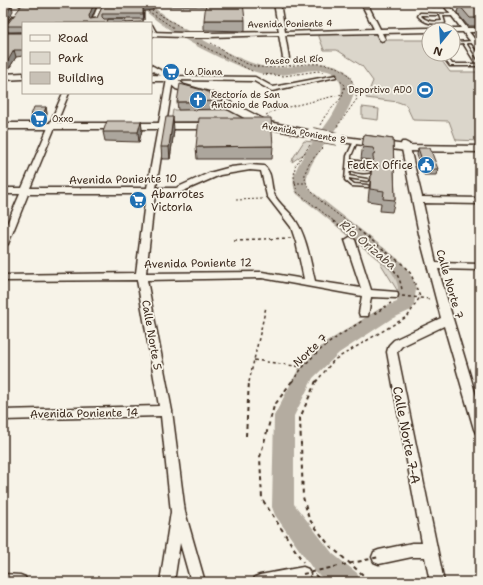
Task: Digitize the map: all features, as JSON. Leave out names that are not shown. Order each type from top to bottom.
[{"type":"street","points":[[4,35],[19,11],[21,3],[44,4]]},
{"type":"street","points":[[94,22],[102,3]]},
{"type":"street","points":[[131,4],[204,3]]},
{"type":"street","points":[[277,3],[286,58]]},
{"type":"street","points":[[364,3],[382,39]]},
{"type":"street","points":[[445,3],[480,50]]},
{"type":"street","points":[[78,4],[123,4]]},
{"type":"street","name":"Avenida Poniente 4","points":[[153,34],[210,35],[421,30]]},
{"type":"street","points":[[461,30],[480,30]]},
{"type":"street","points":[[152,68],[173,85],[255,79],[269,88],[276,89],[334,76]]},
{"type":"street","points":[[3,76],[22,76]]},
{"type":"street","points":[[152,78],[211,96],[262,122]]},
{"type":"street","name":"Calle Norte 5","points":[[167,582],[178,512],[166,411],[141,276],[151,191],[163,126],[173,85]]},
{"type":"street","points":[[3,244],[66,94]]},
{"type":"street","name":"Avenida Poniente 8","points":[[245,125],[262,122],[312,134],[336,135],[356,142],[405,146],[480,149]]},
{"type":"street","points":[[3,126],[230,126]]},
{"type":"street","name":"Avenida Poniente 8","points":[[405,146],[480,144]]},
{"type":"street","name":"Calle Norte 7","points":[[405,146],[432,266],[448,320],[476,400],[480,430]]},
{"type":"street","name":"Avenida Poniente 10","points":[[3,192],[180,190],[215,174],[257,167],[263,168],[266,171],[268,189],[272,198]]},
{"type":"street","points":[[272,198],[292,221],[310,282]]},
{"type":"street","points":[[419,203],[480,201]]},
{"type":"street","points":[[419,203],[480,206]]},
{"type":"street","points":[[353,238],[367,292],[366,316]]},
{"type":"street","points":[[432,266],[480,267]]},
{"type":"street","name":"Avenida Poniente 12","points":[[3,278],[258,274],[397,297]]},
{"type":"street","name":"Calle Norte 7-A","points":[[437,582],[392,352],[398,343],[448,320]]},
{"type":"street","name":"Avenida Poniente 14","points":[[3,415],[166,411]]},
{"type":"street","points":[[178,512],[198,582]]},
{"type":"street","points":[[379,557],[412,550],[430,550]]},
{"type":"street","points":[[260,582],[305,568]]},
{"type":"street","points":[[3,581],[20,582]]},
{"type":"lane","points":[[441,15],[444,22],[435,23],[423,20],[419,16],[421,14],[453,15]]},
{"type":"lane","points":[[449,62],[451,65],[478,65],[464,43],[474,42]]},
{"type":"lane","points":[[356,142],[348,169],[353,185],[368,173]]},
{"type":"lane","points":[[348,169],[355,168],[368,173]]},
{"type":"lane","points":[[348,169],[354,176],[368,173]]},
{"type":"lane","points":[[348,169],[368,173]]},
{"type":"path","points":[[154,10],[180,27]]},
{"type":"path","name":"Paseo del Río","points":[[207,41],[252,66],[262,68],[278,68],[326,64],[342,70],[353,82],[357,99],[336,135]]},
{"type":"path","points":[[232,61],[239,58]]},
{"type":"path","points":[[262,122],[276,110],[343,94]]},
{"type":"path","points":[[326,143],[309,164],[305,179],[309,190],[341,217],[399,261],[411,274],[420,297]]},
{"type":"path","points":[[295,183],[306,183]]},
{"type":"path","points":[[236,200],[272,198]]},
{"type":"path","points":[[311,204],[393,268],[403,283],[397,297],[420,297]]},
{"type":"path","points":[[234,240],[298,238]]},
{"type":"path","name":"Norte 7","points":[[323,582],[305,568],[262,499],[260,457],[274,406],[302,367],[328,343],[366,316],[397,297]]},
{"type":"path","points":[[371,582],[329,545],[310,519],[303,498],[300,418],[317,379],[334,360],[408,316],[420,297]]},
{"type":"path","points":[[246,436],[249,378],[266,307]]},
{"type":"path","points":[[254,360],[302,367]]},
{"type":"path","points":[[305,568],[379,557]]},
{"type":"green space","name":"Deportivo ADO","points":[[384,32],[387,40],[421,40],[421,62],[443,62],[450,72],[480,72],[480,141],[456,140],[449,121],[413,120],[406,105],[398,102],[366,98],[373,81],[362,66],[337,50],[324,50],[318,34]]},
{"type":"green space","points":[[362,107],[379,109],[378,120],[362,118]]},
{"type":"green space","points":[[173,110],[231,110],[256,121],[171,122]]},
{"type":"green space","points":[[304,141],[314,142],[315,146],[292,162],[293,158]]},
{"type":"green space","points":[[385,263],[398,279],[402,286],[402,290],[397,290],[381,264]]},
{"type":"building","points":[[26,3],[94,3],[89,16],[90,19],[97,18],[104,3],[153,3],[143,5],[143,14],[102,14],[104,19],[108,19],[107,22],[22,22],[22,26],[6,26],[22,5],[25,5]]},
{"type":"building","points":[[206,3],[243,3],[245,20],[204,20]]},
{"type":"building","points":[[3,5],[12,5],[3,19]]},
{"type":"building","points":[[459,5],[480,5],[480,18],[470,18]]},
{"type":"building","points":[[126,19],[143,19],[143,22],[125,22]]},
{"type":"building","points":[[3,33],[22,33],[22,50],[14,50],[5,66],[3,66]]},
{"type":"building","points":[[180,84],[206,91],[224,101],[177,102]]},
{"type":"building","points":[[34,107],[46,107],[43,115],[31,115]]},
{"type":"building","points":[[166,117],[173,117],[169,147],[161,147]]},
{"type":"building","points":[[199,118],[271,118],[273,146],[196,147]]},
{"type":"building","points":[[107,121],[141,121],[138,132],[103,132]]},
{"type":"building","points":[[364,135],[393,139],[395,200],[383,199],[384,191],[370,189],[372,162],[374,160],[373,154],[375,153],[373,148],[362,147]]},
{"type":"building","points":[[418,148],[430,148],[438,169],[425,169]]},
{"type":"waterway","name":"Río Orizaba","points":[[143,3],[165,22],[183,33],[242,63],[270,72],[285,72],[316,67],[331,68],[341,74],[347,84],[347,96],[333,124],[305,165],[299,178],[300,186],[302,191],[396,266],[403,276],[408,289],[405,306],[385,314],[332,348],[306,373],[284,416],[283,507],[324,563],[348,582]]},
{"type":"place","name":"La Diana","points":[[171,72]]},
{"type":"place","name":"Deportivo ADO","points":[[425,90]]},
{"type":"place","name":"Rectoría de San Antonio de Padua","points":[[198,100]]},
{"type":"place","name":"Oxxo","points":[[39,119]]},
{"type":"place","name":"FedEx Office","points":[[426,165]]},
{"type":"place","name":"Abarrotes Victoria","points":[[138,200]]}]
